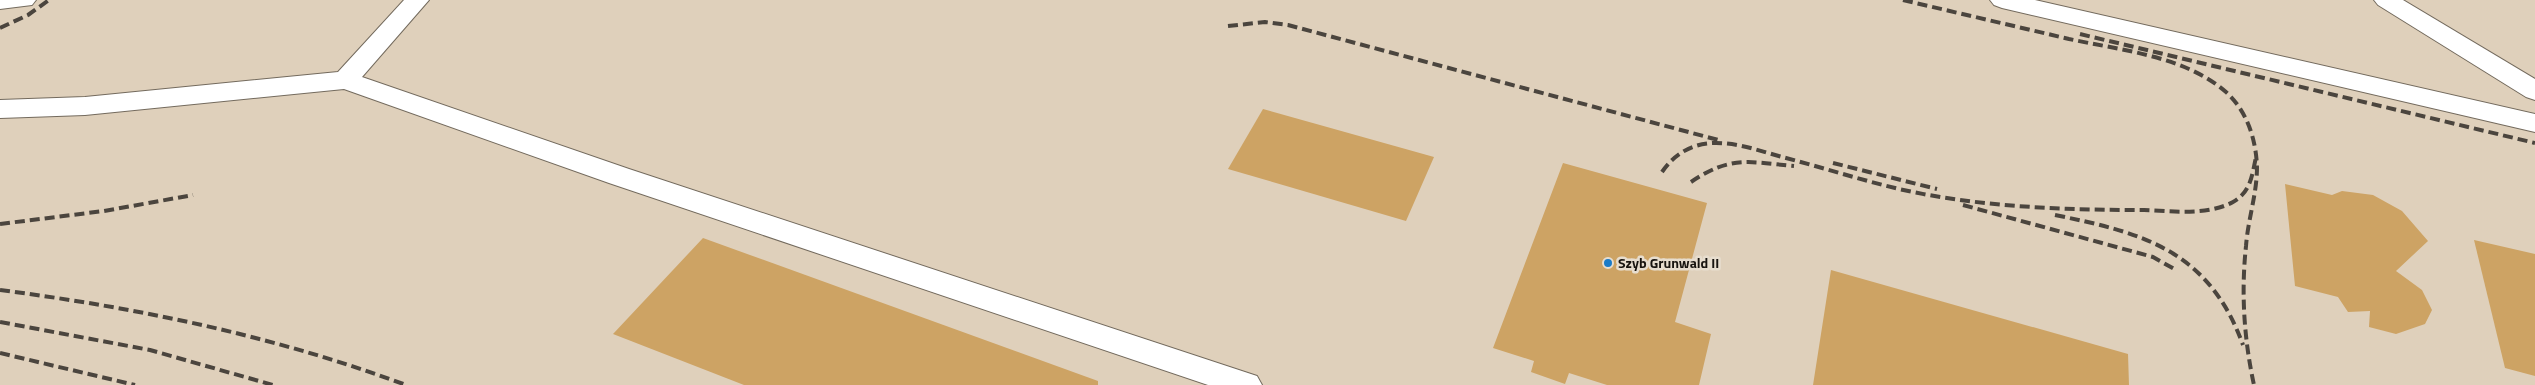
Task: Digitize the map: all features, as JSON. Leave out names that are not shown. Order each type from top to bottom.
[{"type":"lane","points":[[0,1],[24,0]]},
{"type":"lane","points":[[345,80],[417,0]]},
{"type":"lane","points":[[2002,0],[2535,123]]},
{"type":"lane","points":[[2386,0],[2535,91]]},
{"type":"lane","points":[[0,109],[84,106],[345,80],[739,217],[1246,385]]},
{"type":"shaded area","points":[[0,0],[2535,0],[2535,385],[0,385]]},
{"type":"building","points":[[1263,109],[1434,157],[1406,221],[1228,169]]},
{"type":"building","name":"Szyb Grunwald II","points":[[1563,163],[1707,203],[1675,322],[1711,334],[1699,385],[1607,385],[1569,373],[1565,384],[1531,372],[1534,361],[1493,348]]},
{"type":"building","points":[[2285,184],[2332,195],[2342,191],[2373,195],[2402,211],[2428,241],[2396,271],[2422,290],[2432,310],[2425,324],[2396,334],[2369,327],[2370,311],[2348,312],[2338,297],[2295,286]]},
{"type":"building","points":[[703,238],[1098,381],[1098,385],[744,385],[613,334]]},
{"type":"building","points":[[2474,240],[2535,254],[2535,376],[2505,368]]},
{"type":"building","points":[[1831,270],[2128,354],[2129,385],[1813,385]]},
{"type":"railway","points":[[0,28],[28,15],[49,0]]},
{"type":"railway","points":[[1903,0],[2151,56],[2191,70],[2210,80],[2226,92],[2240,108],[2249,126],[2256,157]]},
{"type":"railway","points":[[1228,26],[1265,22],[1288,25],[1722,141]]},
{"type":"railway","points":[[2080,34],[2535,143]]},
{"type":"railway","points":[[1662,172],[1673,159],[1685,150],[1708,143],[1725,143],[1751,148],[1899,189],[1960,200],[2052,208],[2189,212],[2223,206],[2239,198],[2250,182],[2256,157]]},
{"type":"railway","points":[[2254,385],[2246,333],[2244,264],[2257,177],[2256,157]]},
{"type":"railway","points":[[1691,182],[1705,173],[1729,164],[1741,162],[1794,166]]},
{"type":"railway","points":[[1833,163],[1937,189]]},
{"type":"railway","points":[[0,224],[104,211],[193,195]]},
{"type":"railway","points":[[1963,205],[2153,257],[2176,270]]},
{"type":"railway","points":[[2055,215],[2145,239],[2170,252],[2192,267],[2212,288],[2229,313],[2243,345]]},
{"type":"railway","points":[[0,290],[104,306],[206,326],[306,352],[406,385]]},
{"type":"railway","points":[[0,322],[150,350],[273,385]]},
{"type":"railway","points":[[0,353],[135,385]]},
{"type":"place","name":"Szyb Grunwald II","points":[[1608,263]]}]
